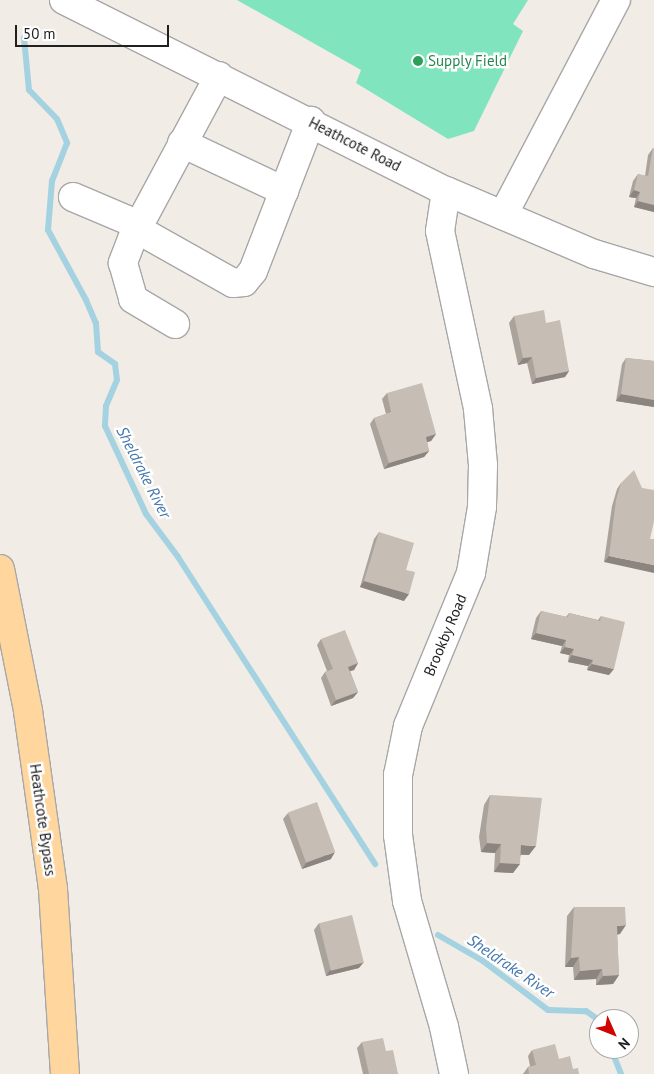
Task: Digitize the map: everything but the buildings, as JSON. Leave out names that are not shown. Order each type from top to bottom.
[{"type":"main road","name":"Heathcote Bypass","points":[[0,569],[28,711],[53,889],[65,1074]]},
{"type":"street","name":"Heathcote Road","points":[[64,0],[446,191],[594,254],[654,272]]},
{"type":"street","points":[[503,215],[616,0]]},
{"type":"street","points":[[175,324],[133,298],[123,263],[132,239],[218,76]]},
{"type":"street","points":[[73,197],[140,227],[233,283],[244,282],[254,271],[311,122]]},
{"type":"street","points":[[182,143],[284,191]]},
{"type":"street","name":"Brookby Road","points":[[446,191],[440,230],[478,409],[483,465],[482,507],[471,573],[408,726],[398,775],[398,834],[408,901],[444,1027],[454,1074]]},
{"type":"green space","name":"Supply Field","points":[[237,0],[528,0],[513,24],[523,31],[474,131],[448,139],[356,83],[361,70]]},
{"type":"waterway","name":"Sheldrake River","points":[[24,38],[29,90],[57,119],[67,143],[52,181],[48,230],[86,300],[96,323],[98,352],[115,364],[117,380],[106,406],[105,426],[146,514],[178,557],[375,864]]},
{"type":"waterway","name":"Sheldrake River","points":[[438,935],[483,961],[548,1010],[586,1011],[589,1013]]},
{"type":"waterway","name":"Sheldrake River","points":[[615,1059],[621,1074]]},
{"type":"place","name":"Supply Field","points":[[418,61]]}]
